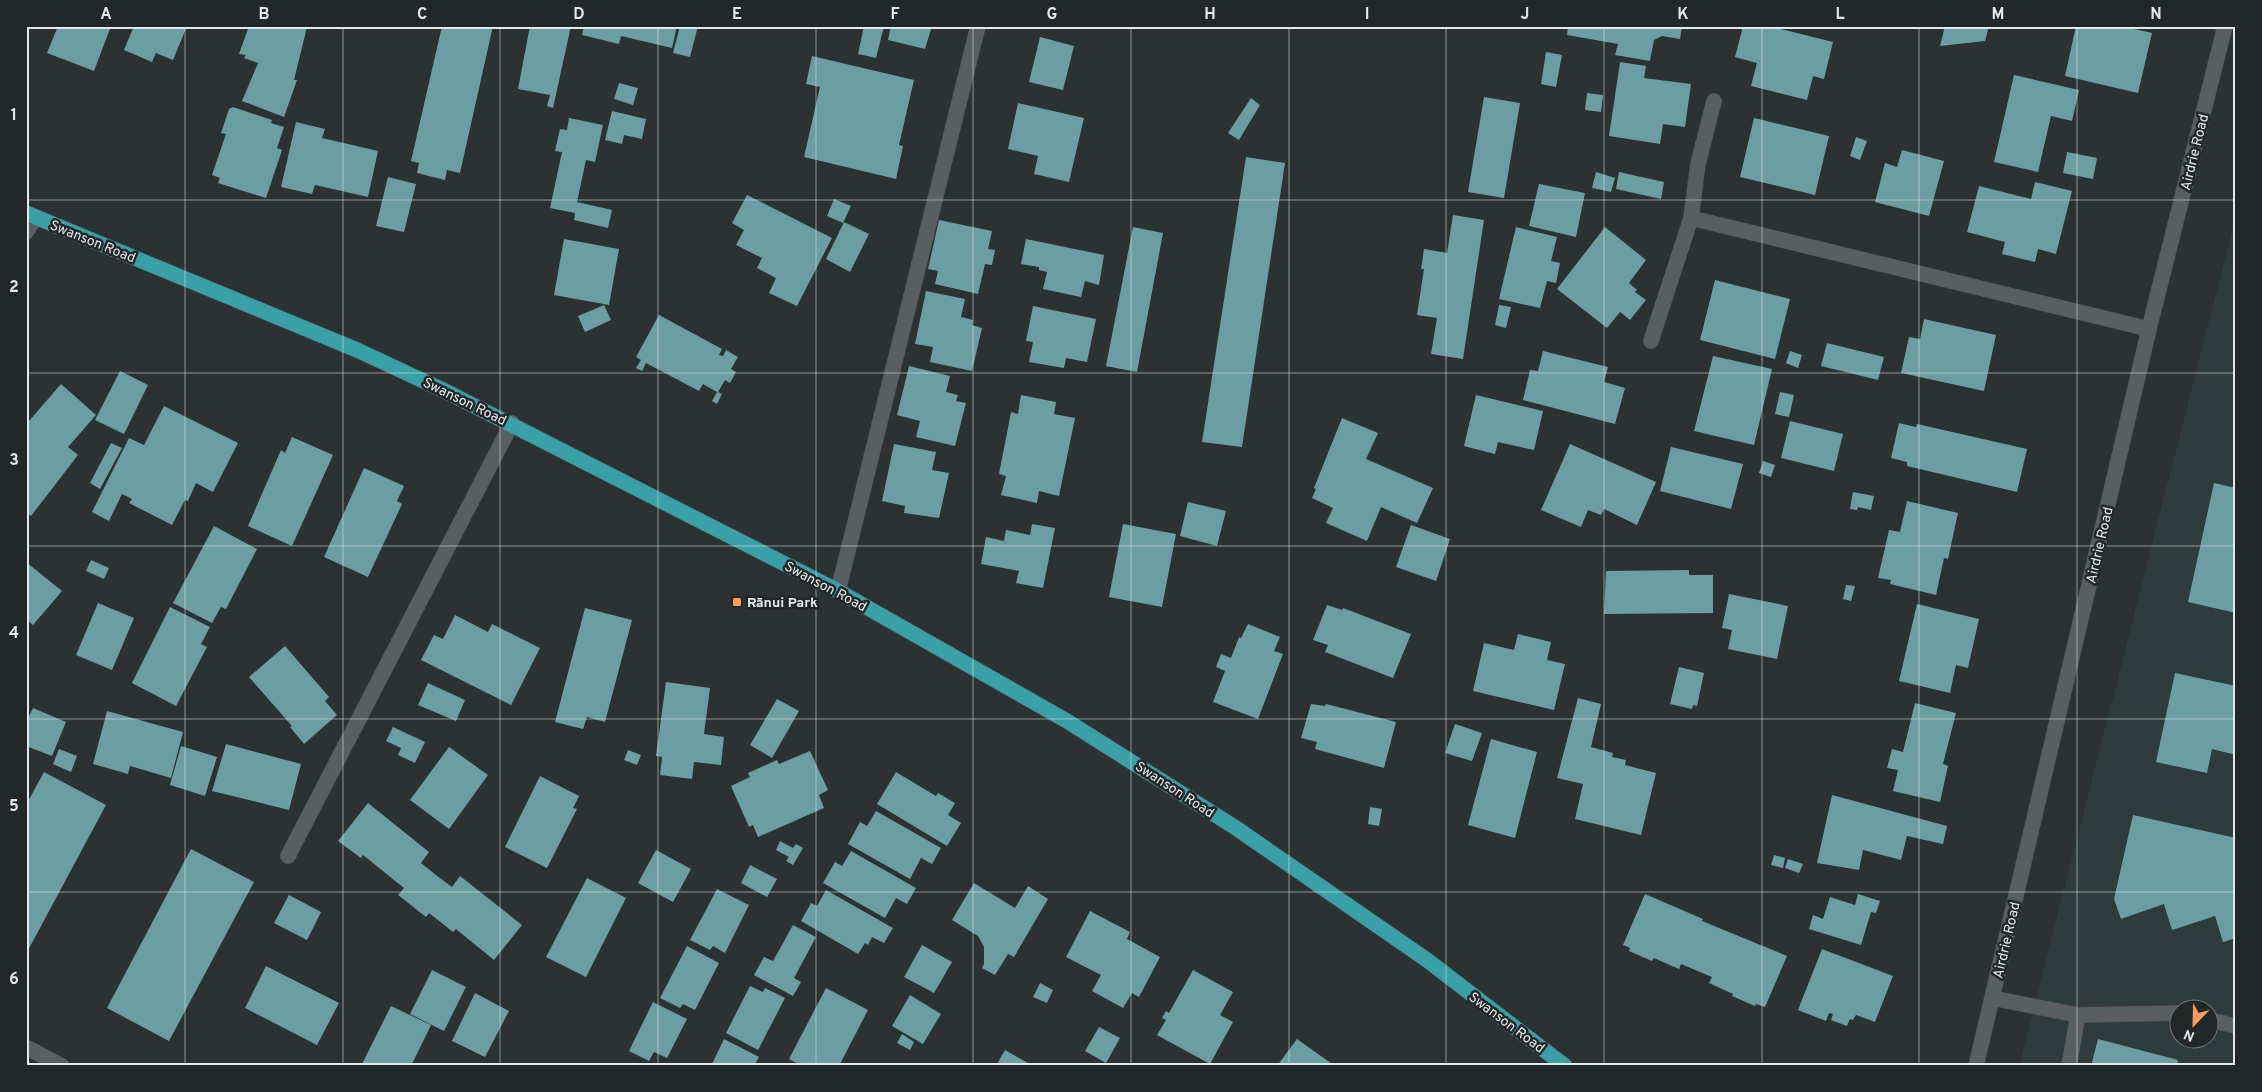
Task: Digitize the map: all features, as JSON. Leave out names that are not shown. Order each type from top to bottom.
[{"type":"main road","name":"Swanson Road","points":[[31,215],[357,350],[512,423],[838,591],[1067,721],[1236,828],[1427,960],[1565,1066]]},
{"type":"street","points":[[838,591],[978,26]]},
{"type":"street","name":"Airdrie Road","points":[[1976,1066],[2150,330],[2226,26]]},
{"type":"street","points":[[1651,341],[1691,218],[1698,164],[1714,101]]},
{"type":"street","points":[[26,232],[31,215]]},
{"type":"street","points":[[1691,218],[2150,330]]},
{"type":"street","points":[[288,856],[512,423]]},
{"type":"street","points":[[1992,998],[2078,1015],[2170,1014]]},
{"type":"street","points":[[2069,1066],[2078,1015]]},
{"type":"street","points":[[2220,1022],[2236,1026]]},
{"type":"street","points":[[26,1047],[62,1066]]},
{"type":"shaded area","points":[[2236,215],[2236,1066],[2019,1066]]},
{"type":"building","points":[[58,26],[111,26],[94,71],[47,53]]},
{"type":"building","points":[[134,26],[187,26],[173,60],[156,53],[152,62],[124,50]]},
{"type":"building","points":[[249,26],[307,27],[294,80],[297,80],[284,117],[242,101],[258,63],[244,58],[246,55],[239,54]]},
{"type":"building","points":[[442,26],[493,26],[460,173],[447,170],[445,180],[417,173],[419,163],[411,161]]},
{"type":"building","points":[[530,26],[571,26],[553,108],[547,106],[550,95],[518,89]]},
{"type":"building","points":[[584,26],[677,26],[672,48],[621,36],[619,44],[582,35]]},
{"type":"building","points":[[680,26],[698,26],[690,57],[673,53]]},
{"type":"building","points":[[864,26],[884,26],[876,58],[858,54]]},
{"type":"building","points":[[891,26],[932,26],[925,49],[888,40]]},
{"type":"building","points":[[1568,26],[1682,26],[1680,39],[1662,36],[1654,40],[1650,61],[1615,55],[1618,44],[1567,35]]},
{"type":"building","points":[[1743,26],[1769,26],[1833,42],[1824,79],[1813,76],[1807,100],[1751,86],[1757,63],[1735,57]]},
{"type":"building","points":[[1945,26],[1989,26],[1985,41],[1940,46]]},
{"type":"building","points":[[2076,26],[2121,26],[2152,33],[2138,93],[2065,76]]},
{"type":"building","points":[[1040,37],[1074,46],[1063,90],[1029,82]]},
{"type":"building","points":[[1546,52],[1562,55],[1556,87],[1541,84]]},
{"type":"building","points":[[812,56],[914,80],[899,145],[903,146],[896,179],[804,157],[820,87],[806,84]]},
{"type":"building","points":[[1620,62],[1646,66],[1644,78],[1691,84],[1685,127],[1663,124],[1660,144],[1609,136]]},
{"type":"building","points":[[2014,75],[2079,90],[2072,121],[2051,116],[2038,172],[1994,162]]},
{"type":"building","points":[[619,83],[638,88],[633,105],[614,99]]},
{"type":"building","points":[[1587,93],[1603,95],[1601,112],[1585,110]]},
{"type":"building","points":[[1484,97],[1520,103],[1504,198],[1468,192]]},
{"type":"building","points":[[1251,98],[1260,105],[1239,140],[1228,133]]},
{"type":"building","points":[[1018,103],[1084,118],[1069,182],[1034,174],[1038,156],[1008,149]]},
{"type":"building","points":[[233,107],[272,120],[271,123],[284,127],[277,148],[282,150],[266,198],[218,183],[220,178],[212,175],[226,134],[221,133],[229,109]]},
{"type":"building","points":[[612,111],[646,119],[642,139],[624,135],[622,144],[605,140]]},
{"type":"building","points":[[569,118],[603,125],[595,162],[586,160],[577,202],[612,210],[608,228],[574,220],[575,213],[550,208],[562,152],[555,151],[560,129],[567,130]]},
{"type":"building","points":[[1754,118],[1829,136],[1815,195],[1740,177]]},
{"type":"building","points":[[296,122],[325,129],[322,138],[378,151],[368,197],[315,185],[312,194],[281,187]]},
{"type":"building","points":[[1856,137],[1867,141],[1860,160],[1850,156]]},
{"type":"building","points":[[1902,150],[1944,161],[1929,216],[1875,202],[1885,163],[1897,167]]},
{"type":"building","points":[[2067,152],[2097,158],[2093,179],[2063,173]]},
{"type":"building","points":[[1246,157],[1285,163],[1242,447],[1202,442]]},
{"type":"building","points":[[1596,172],[1615,178],[1611,192],[1592,188]]},
{"type":"building","points":[[1619,172],[1664,182],[1661,199],[1616,189]]},
{"type":"building","points":[[388,177],[416,184],[404,232],[376,226]]},
{"type":"building","points":[[2035,182],[2072,191],[2056,254],[2038,249],[2035,262],[2002,254],[2005,242],[1967,232],[1979,186],[2031,199]]},
{"type":"building","points":[[1539,184],[1585,193],[1576,237],[1529,226]]},
{"type":"building","points":[[747,195],[832,238],[797,306],[769,293],[776,278],[757,268],[762,258],[736,245],[744,230],[732,223]]},
{"type":"building","points":[[834,199],[851,206],[843,223],[827,216]]},
{"type":"building","points":[[1453,215],[1484,220],[1463,359],[1431,354],[1437,318],[1417,315],[1424,269],[1421,269],[1424,249],[1447,253]]},
{"type":"building","points":[[939,220],[992,231],[988,249],[995,250],[992,265],[985,264],[978,294],[935,284],[938,271],[928,269]]},
{"type":"building","points":[[844,222],[869,234],[850,272],[826,259]]},
{"type":"building","points":[[1133,227],[1163,233],[1137,372],[1106,366]]},
{"type":"building","points":[[1516,227],[1557,237],[1551,261],[1560,263],[1556,283],[1547,281],[1540,308],[1499,299]]},
{"type":"building","points":[[1605,227],[1646,260],[1629,283],[1637,290],[1635,292],[1646,300],[1630,320],[1620,312],[1607,328],[1557,289]]},
{"type":"building","points":[[564,239],[619,249],[609,305],[554,295]]},
{"type":"building","points":[[1026,239],[1104,255],[1099,285],[1085,281],[1081,297],[1043,289],[1047,272],[1039,270],[1039,267],[1021,264]]},
{"type":"building","points":[[1715,280],[1790,299],[1775,359],[1700,340]]},
{"type":"building","points":[[926,291],[965,299],[961,317],[973,320],[972,325],[982,328],[972,371],[930,362],[933,347],[915,344]]},
{"type":"building","points":[[604,305],[611,320],[585,332],[578,316]]},
{"type":"building","points":[[1499,305],[1511,307],[1506,328],[1495,325]]},
{"type":"building","points":[[1033,306],[1096,319],[1087,362],[1066,358],[1064,368],[1029,362],[1033,342],[1026,341]]},
{"type":"building","points":[[659,315],[722,349],[719,355],[723,356],[726,350],[738,357],[731,369],[736,372],[730,383],[725,380],[718,392],[722,394],[717,404],[712,401],[717,392],[703,384],[699,391],[646,363],[642,371],[636,368],[641,360],[636,357]]},
{"type":"building","points":[[1924,319],[1996,335],[1984,391],[1901,373],[1909,337],[1920,339]]},
{"type":"building","points":[[1827,343],[1884,357],[1878,380],[1821,366]]},
{"type":"building","points":[[1543,351],[1608,367],[1604,382],[1625,388],[1615,424],[1523,400],[1530,370],[1538,371]]},
{"type":"building","points":[[1790,351],[1802,355],[1798,368],[1786,363]]},
{"type":"building","points":[[1713,356],[1772,369],[1754,445],[1694,431]]},
{"type":"building","points":[[909,366],[950,376],[946,392],[958,395],[956,401],[966,403],[955,446],[916,437],[920,421],[897,415]]},
{"type":"building","points":[[120,371],[148,385],[124,434],[95,420]]},
{"type":"building","points":[[61,384],[96,415],[68,447],[78,455],[31,516],[26,511],[26,418],[29,421]]},
{"type":"building","points":[[1780,392],[1794,395],[1789,417],[1775,414]]},
{"type":"building","points":[[1021,395],[1056,402],[1054,414],[1075,418],[1059,496],[1039,491],[1037,503],[1001,495],[1006,476],[999,474],[1011,412],[1018,414]]},
{"type":"building","points":[[1476,395],[1543,411],[1534,450],[1498,442],[1495,454],[1464,446]]},
{"type":"building","points":[[164,406],[238,443],[213,492],[196,483],[188,501],[185,500],[172,525],[129,503],[132,499],[122,494],[109,521],[92,512],[129,438],[144,445]]},
{"type":"building","points":[[1342,418],[1378,433],[1366,459],[1433,488],[1417,523],[1381,507],[1367,541],[1326,523],[1333,508],[1312,498],[1316,489],[1314,488]]},
{"type":"building","points":[[1790,421],[1843,434],[1834,471],[1781,458]]},
{"type":"building","points":[[1899,423],[1916,427],[1917,424],[2027,449],[2017,492],[1907,466],[1907,462],[1891,458]]},
{"type":"building","points":[[292,437],[333,455],[292,546],[248,526],[281,450],[285,453]]},
{"type":"building","points":[[111,443],[122,448],[100,489],[90,483]]},
{"type":"building","points":[[894,444],[936,452],[932,470],[949,473],[939,518],[904,513],[905,506],[882,501]]},
{"type":"building","points":[[1570,444],[1656,482],[1637,525],[1604,509],[1601,515],[1588,510],[1581,527],[1541,510]]},
{"type":"building","points":[[1671,447],[1743,464],[1731,509],[1660,491]]},
{"type":"building","points":[[1763,461],[1775,465],[1771,477],[1759,473]]},
{"type":"building","points":[[364,468],[404,486],[397,501],[402,504],[368,577],[324,557]]},
{"type":"building","points":[[2214,483],[2236,488],[2236,613],[2188,602]]},
{"type":"building","points":[[1853,492],[1874,496],[1871,510],[1858,507],[1857,510],[1850,509]]},
{"type":"building","points":[[1907,501],[1958,513],[1948,559],[1944,558],[1936,595],[1890,584],[1891,580],[1878,578],[1889,530],[1900,532]]},
{"type":"building","points":[[1188,502],[1226,511],[1217,546],[1180,536]]},
{"type":"building","points":[[1032,524],[1055,528],[1043,588],[1016,583],[1019,571],[981,564],[986,537],[1004,541],[1006,530],[1030,535]]},
{"type":"building","points":[[1123,524],[1176,534],[1162,607],[1109,597]]},
{"type":"building","points":[[1411,525],[1450,539],[1436,581],[1396,567]]},
{"type":"building","points":[[214,526],[257,549],[226,609],[221,607],[212,623],[173,603]]},
{"type":"building","points":[[91,560],[109,568],[104,579],[86,571]]},
{"type":"building","points":[[26,562],[62,591],[33,625],[26,619]]},
{"type":"building","points":[[1689,570],[1689,575],[1713,575],[1713,613],[1604,614],[1606,571]]},
{"type":"building","points":[[1846,585],[1855,586],[1851,601],[1843,599]]},
{"type":"building","points":[[1729,594],[1788,606],[1777,659],[1728,649],[1732,630],[1722,628]]},
{"type":"building","points":[[98,603],[134,618],[112,670],[76,655]]},
{"type":"building","points":[[1917,604],[1979,619],[1968,668],[1956,665],[1950,693],[1899,681]]},
{"type":"building","points":[[1327,605],[1342,610],[1343,608],[1411,634],[1393,678],[1325,652],[1328,645],[1313,640]]},
{"type":"building","points":[[170,607],[210,627],[201,644],[207,647],[176,706],[132,683]]},
{"type":"building","points":[[585,608],[632,620],[605,722],[587,717],[583,729],[555,722]]},
{"type":"building","points":[[455,615],[488,632],[492,624],[540,648],[511,705],[421,660],[434,635],[443,639]]},
{"type":"building","points":[[1248,624],[1280,637],[1274,651],[1283,654],[1258,719],[1213,702],[1225,671],[1216,667],[1221,654],[1231,658],[1239,637],[1241,638]]},
{"type":"building","points":[[1518,634],[1551,642],[1547,660],[1565,664],[1554,710],[1473,691],[1484,643],[1514,650]]},
{"type":"building","points":[[285,646],[329,697],[325,701],[337,715],[304,744],[290,727],[292,726],[249,677]]},
{"type":"building","points":[[1679,667],[1704,673],[1697,706],[1693,705],[1692,709],[1670,704]]},
{"type":"building","points":[[2175,673],[2236,686],[2236,755],[2212,749],[2207,773],[2156,762]]},
{"type":"building","points":[[666,682],[710,688],[704,734],[724,737],[721,765],[694,762],[692,779],[660,775],[662,757],[656,756]]},
{"type":"building","points":[[428,683],[465,700],[456,721],[418,705]]},
{"type":"building","points":[[1578,698],[1601,704],[1591,747],[1613,753],[1612,757],[1626,760],[1625,765],[1656,773],[1641,835],[1575,819],[1583,784],[1557,778]]},
{"type":"building","points":[[777,699],[799,711],[772,758],[750,745]]},
{"type":"building","points":[[1915,703],[1956,713],[1943,764],[1948,766],[1940,802],[1893,791],[1898,770],[1887,768],[1892,749],[1903,752]]},
{"type":"building","points":[[1311,704],[1325,706],[1326,704],[1396,722],[1384,768],[1315,749],[1317,742],[1301,738]]},
{"type":"building","points":[[33,708],[66,722],[52,756],[26,746],[26,723]]},
{"type":"building","points":[[107,711],[183,732],[171,778],[130,766],[128,774],[93,764]]},
{"type":"building","points":[[1455,724],[1482,733],[1472,761],[1445,753]]},
{"type":"building","points":[[393,727],[425,742],[415,763],[398,755],[401,748],[386,741]]},
{"type":"building","points":[[1491,739],[1537,752],[1515,838],[1468,825]]},
{"type":"building","points":[[226,744],[301,764],[289,810],[212,791]]},
{"type":"building","points":[[181,746],[217,757],[205,796],[170,785]]},
{"type":"building","points":[[449,747],[488,775],[449,829],[410,800]]},
{"type":"building","points":[[59,749],[77,756],[71,772],[53,764]]},
{"type":"building","points":[[628,750],[641,755],[637,765],[624,760]]},
{"type":"building","points":[[810,751],[828,790],[819,795],[824,808],[758,837],[753,825],[749,827],[731,786],[750,777],[748,773],[777,760],[779,764]]},
{"type":"building","points":[[44,772],[106,805],[26,954],[26,805]]},
{"type":"building","points":[[896,772],[936,796],[938,793],[955,803],[948,815],[961,823],[947,846],[877,804]]},
{"type":"building","points":[[540,776],[579,796],[573,808],[577,809],[547,868],[505,847]]},
{"type":"building","points":[[1832,795],[1947,826],[1943,844],[1907,836],[1901,860],[1863,850],[1859,870],[1817,863]]},
{"type":"building","points":[[368,803],[429,852],[421,863],[436,875],[452,887],[460,876],[522,925],[494,960],[456,929],[453,932],[429,913],[426,917],[398,895],[404,888],[363,855],[361,858],[338,841]]},
{"type":"building","points":[[1370,807],[1382,809],[1379,826],[1368,824]]},
{"type":"building","points":[[876,811],[941,848],[932,864],[921,858],[910,879],[848,844],[860,822],[867,826]]},
{"type":"building","points":[[2133,815],[2236,838],[2236,938],[2223,942],[2215,916],[2172,930],[2164,904],[2121,919],[2114,899]]},
{"type":"building","points":[[780,841],[793,848],[796,844],[803,848],[793,865],[786,861],[789,857],[776,850]]},
{"type":"building","points":[[191,849],[254,882],[169,1041],[107,1008]]},
{"type":"building","points":[[656,850],[691,869],[673,902],[638,883]]},
{"type":"building","points":[[851,851],[916,888],[907,904],[896,898],[885,918],[823,883],[835,862],[842,866]]},
{"type":"building","points":[[1774,855],[1785,858],[1783,868],[1771,865]]},
{"type":"building","points":[[1788,859],[1803,864],[1799,873],[1785,868]]},
{"type":"building","points":[[750,865],[777,879],[767,897],[741,883]]},
{"type":"building","points":[[587,878],[626,898],[586,977],[546,957]]},
{"type":"building","points":[[974,883],[1015,908],[1028,886],[1048,899],[1014,957],[1008,954],[995,975],[982,968],[984,964],[984,947],[978,936],[952,920]]},
{"type":"building","points":[[717,889],[749,905],[725,953],[713,946],[710,950],[690,940]]},
{"type":"building","points":[[826,890],[893,928],[884,943],[872,937],[868,945],[865,943],[858,954],[801,921],[811,903],[817,906]]},
{"type":"building","points":[[1645,894],[1703,919],[1702,921],[1787,956],[1765,1007],[1756,1004],[1755,1006],[1732,996],[1733,994],[1709,983],[1712,977],[1681,964],[1679,969],[1654,958],[1652,961],[1629,951],[1630,948],[1623,945]]},
{"type":"building","points":[[1858,894],[1880,901],[1876,913],[1871,912],[1861,945],[1809,929],[1813,915],[1823,919],[1830,897],[1855,905]]},
{"type":"building","points":[[289,895],[321,912],[307,940],[274,923]]},
{"type":"building","points":[[1090,911],[1130,932],[1127,939],[1160,957],[1139,997],[1132,993],[1123,1008],[1092,991],[1101,975],[1066,957]]},
{"type":"building","points":[[793,925],[816,937],[794,978],[801,982],[793,996],[754,975],[764,957],[773,961]]},
{"type":"building","points":[[922,945],[952,962],[934,993],[904,977]]},
{"type":"building","points":[[687,946],[719,963],[695,1010],[683,1004],[680,1008],[660,998]]},
{"type":"building","points":[[1822,949],[1893,976],[1875,1022],[1856,1015],[1853,1020],[1850,1019],[1847,1026],[1831,1020],[1833,1014],[1829,1013],[1826,1021],[1798,1010]]},
{"type":"building","points":[[266,966],[339,1003],[317,1045],[245,1008]]},
{"type":"building","points":[[432,970],[466,987],[444,1031],[410,1014]]},
{"type":"building","points":[[1193,970],[1233,992],[1220,1015],[1233,1022],[1210,1064],[1157,1035],[1166,1020],[1162,1018],[1166,1011],[1169,1013]]},
{"type":"building","points":[[1040,983],[1053,990],[1047,1003],[1033,997]]},
{"type":"building","points":[[750,986],[763,992],[765,988],[785,998],[758,1050],[726,1033]]},
{"type":"building","points":[[826,988],[868,1010],[839,1066],[802,1066],[789,1059]]},
{"type":"building","points":[[475,993],[509,1011],[485,1057],[452,1041]]},
{"type":"building","points":[[910,995],[941,1014],[923,1044],[892,1026]]},
{"type":"building","points":[[653,1002],[687,1019],[667,1058],[654,1052],[649,1061],[629,1051]]},
{"type":"building","points":[[391,1006],[431,1025],[411,1066],[361,1066]]},
{"type":"building","points":[[1099,1027],[1120,1038],[1106,1063],[1085,1051]]},
{"type":"building","points":[[902,1034],[914,1042],[910,1050],[897,1043]]},
{"type":"building","points":[[724,1039],[759,1057],[754,1066],[711,1066]]},
{"type":"building","points":[[1297,1039],[1335,1066],[1277,1066]]},
{"type":"building","points":[[2098,1039],[2178,1060],[2177,1066],[2091,1066]]},
{"type":"building","points":[[1005,1050],[1033,1066],[996,1066]]},
{"type":"place","name":"Rānui Park","points":[[737,602]]}]
